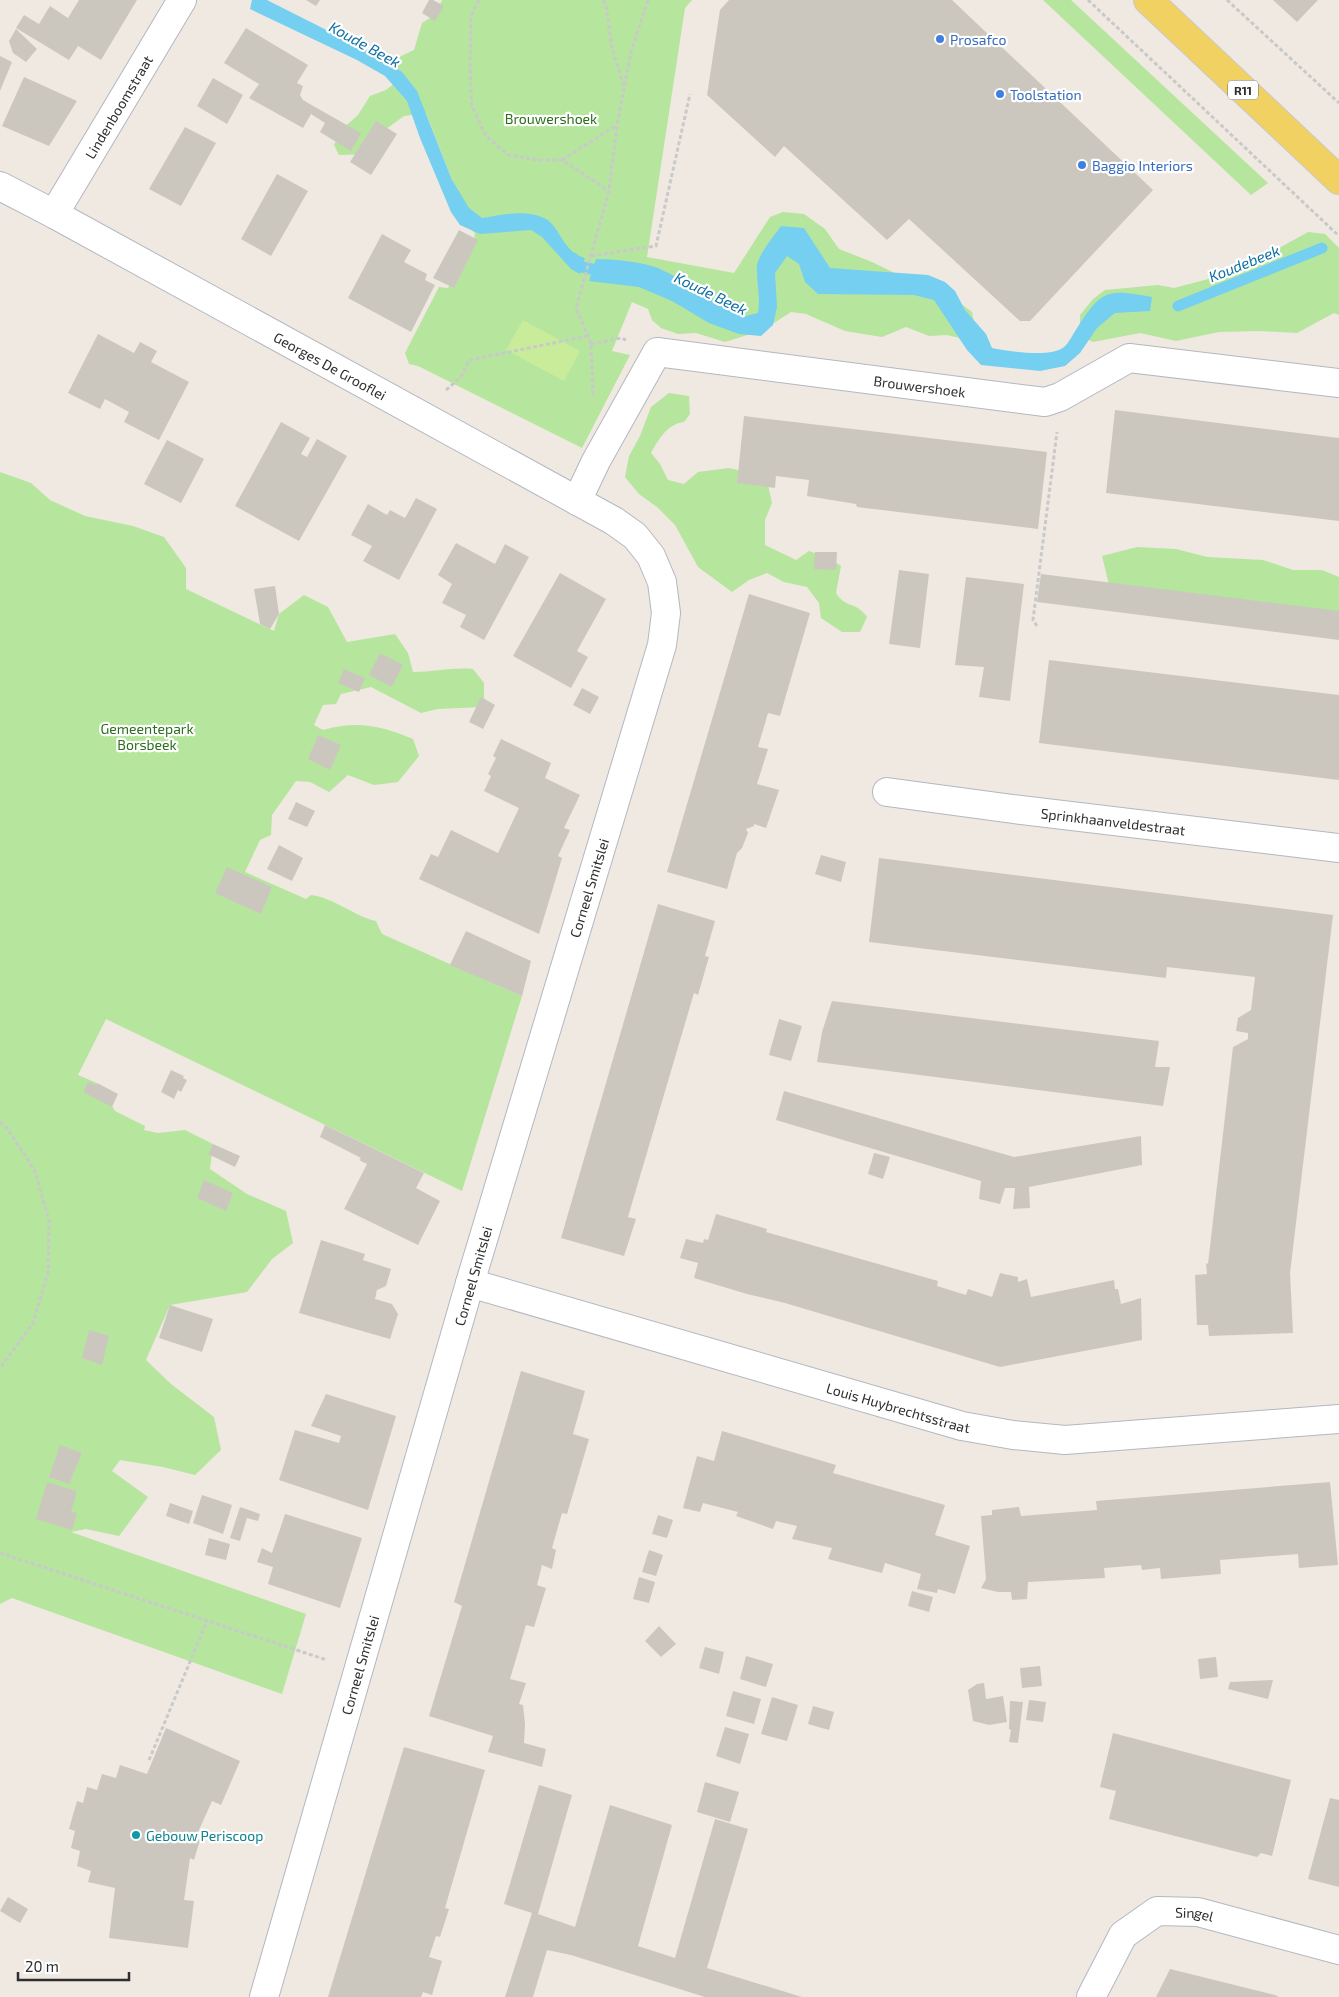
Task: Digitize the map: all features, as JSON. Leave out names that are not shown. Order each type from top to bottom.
[{"type":"main road","name":"R11","points":[[1148,0],[1339,180]]},
{"type":"street","name":"Lindenboomstraat","points":[[54,214],[182,0]]},
{"type":"street","name":"Georges De Grooflei","points":[[0,186],[614,521],[635,536],[651,556]]},
{"type":"street","name":"Brouwershoek","points":[[577,501],[596,461],[657,352],[1045,402],[1060,397],[1129,358],[1339,383]]},
{"type":"street","name":"Corneel Smitslei","points":[[264,1997],[470,1283],[662,645],[666,613],[662,582],[651,556]]},
{"type":"street","name":"Sprinkhaanveldestraat","points":[[886,792],[1339,848]]},
{"type":"street","name":"Louis Huybrechtsstraat","points":[[470,1283],[962,1426],[1013,1435],[1065,1440],[1339,1419]]},
{"type":"street","name":"Singel","points":[[1091,1997],[1123,1935],[1157,1911],[1198,1912],[1339,1950]]},
{"type":"path","points":[[479,0],[471,16],[470,68],[472,106],[486,136],[508,155],[538,160],[562,160],[617,125]]},
{"type":"path","points":[[603,0],[606,6],[612,47],[624,88]]},
{"type":"path","points":[[593,392],[591,344],[576,308],[609,191],[617,125],[631,52],[648,0]]},
{"type":"path","points":[[1088,0],[1339,236]]},
{"type":"path","points":[[1227,0],[1339,103]]},
{"type":"path","points":[[591,258],[656,246],[690,94]]},
{"type":"path","points":[[562,160],[609,191]]},
{"type":"path","points":[[461,377],[469,360],[588,336]]},
{"type":"path","points":[[1037,626],[1033,620],[1060,397]]},
{"type":"path","points":[[0,1122],[7,1128],[35,1171],[49,1221],[48,1273],[33,1322],[0,1368]]},
{"type":"path","points":[[0,1553],[358,1670]]},
{"type":"path","points":[[148,1760],[207,1620]]},
{"type":"green space","name":"Brouwershoek","points":[[442,0],[692,0],[685,8],[647,257],[734,273],[770,217],[783,212],[804,214],[825,229],[839,249],[909,280],[949,295],[972,312],[975,328],[964,339],[947,335],[929,336],[906,327],[882,337],[845,331],[806,314],[791,312],[763,330],[725,342],[696,333],[678,334],[661,328],[652,320],[648,309],[632,302],[612,351],[630,355],[582,448],[418,366],[409,364],[405,353],[439,287],[448,288],[464,261],[472,247],[475,233],[459,220],[452,180],[426,113],[404,116],[382,132],[368,154],[339,155],[334,145],[341,130],[358,115],[370,96],[386,90],[395,83],[397,58],[414,50],[422,23],[436,14]]},
{"type":"green space","points":[[1043,0],[1071,0],[1268,183],[1251,195]]},
{"type":"green space","points":[[1308,232],[1325,234],[1339,248],[1339,315],[1334,313],[1297,333],[1259,331],[1219,332],[1176,341],[1140,333],[1093,342],[1085,338],[1080,332],[1080,315],[1093,299],[1105,290],[1158,285],[1174,288],[1212,278],[1272,252]]},
{"type":"green space","points":[[523,320],[580,351],[564,381],[506,350]]},
{"type":"green space","points":[[669,393],[689,396],[690,414],[684,422],[678,423],[664,433],[651,453],[660,464],[668,480],[684,484],[698,472],[729,468],[766,476],[772,503],[765,520],[765,545],[796,560],[809,551],[831,559],[841,566],[836,593],[844,601],[863,612],[867,617],[860,632],[842,632],[821,618],[819,603],[807,587],[784,582],[767,573],[749,580],[732,592],[698,567],[675,525],[657,507],[639,494],[625,477],[629,456],[640,436],[651,407]]},
{"type":"green space","name":"Gemeentepark Borsbeek","points":[[0,472],[31,483],[50,500],[85,516],[133,526],[164,537],[186,568],[186,589],[274,631],[279,614],[304,595],[328,607],[347,642],[395,634],[408,653],[413,672],[473,669],[484,683],[484,707],[438,709],[421,713],[371,687],[341,694],[336,704],[323,705],[314,725],[323,730],[347,725],[380,728],[413,739],[419,756],[398,782],[374,785],[348,775],[329,792],[310,782],[296,781],[272,815],[271,835],[260,840],[245,872],[306,899],[311,895],[336,903],[376,921],[382,934],[522,996],[462,1191],[106,1019],[78,1075],[99,1084],[115,1111],[145,1126],[144,1130],[158,1133],[185,1130],[213,1144],[210,1169],[247,1194],[286,1211],[293,1243],[272,1259],[247,1292],[170,1305],[146,1360],[171,1384],[214,1417],[221,1450],[195,1475],[163,1467],[120,1460],[112,1471],[148,1497],[119,1536],[86,1529],[71,1532],[306,1614],[282,1694],[12,1598],[0,1604]]},
{"type":"green space","points":[[1137,547],[1176,549],[1207,557],[1263,560],[1293,570],[1322,570],[1339,577],[1339,630],[1111,593],[1102,556]]},
{"type":"water","points":[[252,0],[267,0],[370,52],[402,72],[417,91],[452,180],[469,208],[482,218],[521,213],[544,218],[554,226],[571,250],[585,258],[580,274],[571,269],[542,237],[531,230],[480,234],[460,225],[451,212],[420,138],[407,101],[385,76],[357,60],[250,9]]},
{"type":"water","points":[[781,226],[804,228],[830,268],[928,275],[945,282],[955,291],[965,310],[986,334],[992,348],[1029,353],[1058,350],[1068,343],[1086,315],[1100,299],[1115,293],[1152,297],[1150,311],[1115,313],[1097,328],[1080,353],[1065,366],[1040,371],[981,365],[967,350],[934,300],[914,295],[818,294],[805,282],[799,264],[787,256],[775,273],[777,307],[773,325],[761,336],[739,334],[709,323],[672,301],[639,287],[589,281],[596,259],[636,263],[658,268],[669,273],[742,317],[758,313],[758,262]]},
{"type":"building","points":[[79,0],[137,0],[101,60],[78,46],[69,60],[16,28],[24,15],[39,24],[50,6],[68,18]]},
{"type":"building","points":[[306,0],[320,0],[316,6]]},
{"type":"building","points":[[429,0],[444,6],[435,21],[422,13]]},
{"type":"building","points":[[729,0],[952,0],[1153,190],[1030,321],[1020,321],[909,219],[887,240],[784,146],[775,157],[707,95],[720,10]]},
{"type":"building","points":[[1273,0],[1318,0],[1297,22]]},
{"type":"building","points":[[246,28],[308,65],[297,83],[303,86],[300,95],[303,100],[361,133],[351,151],[320,132],[325,123],[311,114],[303,128],[249,98],[259,84],[224,63]]},
{"type":"building","points":[[16,29],[37,49],[26,62],[13,53],[9,41]]},
{"type":"building","points":[[0,56],[12,62],[0,91]]},
{"type":"building","points":[[24,77],[77,101],[49,146],[2,126]]},
{"type":"building","points":[[213,78],[243,95],[227,124],[197,106]]},
{"type":"building","points":[[376,121],[397,134],[371,175],[350,162]]},
{"type":"building","points":[[185,127],[216,143],[181,206],[149,189]]},
{"type":"building","points":[[277,174],[308,191],[271,256],[241,239]]},
{"type":"building","points":[[459,230],[478,240],[454,288],[433,278]]},
{"type":"building","points":[[382,234],[411,250],[404,262],[427,274],[425,280],[435,285],[411,332],[348,298]]},
{"type":"building","points":[[98,334],[134,353],[140,342],[157,351],[151,362],[189,382],[159,440],[124,422],[129,412],[105,399],[100,409],[68,393]]},
{"type":"building","points":[[1115,410],[1339,438],[1339,521],[1106,493]]},
{"type":"building","points":[[744,416],[1047,452],[1038,529],[857,507],[856,504],[807,496],[809,480],[776,476],[775,488],[737,483]]},
{"type":"building","points":[[281,422],[310,438],[301,454],[307,457],[317,439],[347,456],[299,541],[235,506]]},
{"type":"building","points":[[167,440],[204,459],[181,503],[144,484]]},
{"type":"building","points":[[416,498],[437,509],[399,580],[363,561],[372,546],[351,535],[368,504],[387,515],[390,510],[405,518]]},
{"type":"building","points":[[456,543],[495,564],[505,544],[529,557],[484,640],[460,627],[466,615],[442,603],[452,584],[438,575]]},
{"type":"building","points":[[815,552],[837,552],[836,570],[814,569]]},
{"type":"building","points":[[899,570],[929,574],[920,648],[889,644]]},
{"type":"building","points":[[560,573],[606,599],[577,651],[588,657],[571,688],[513,656]]},
{"type":"building","points":[[1041,574],[1339,611],[1339,640],[1037,602]]},
{"type":"building","points":[[966,577],[1024,584],[1010,701],[979,697],[984,667],[955,665]]},
{"type":"building","points":[[275,586],[279,614],[270,629],[260,624],[254,589]]},
{"type":"building","points":[[749,594],[810,613],[780,716],[768,713],[758,747],[768,749],[757,784],[779,790],[766,828],[754,824],[754,826],[746,829],[748,833],[742,848],[737,853],[727,889],[667,872]]},
{"type":"building","points":[[380,653],[403,665],[392,687],[369,675]]},
{"type":"building","points":[[1049,660],[1339,695],[1339,780],[1039,743]]},
{"type":"building","points":[[344,669],[365,678],[359,692],[338,683]]},
{"type":"building","points":[[582,688],[599,697],[590,714],[573,705]]},
{"type":"building","points":[[481,697],[495,705],[483,729],[469,722]]},
{"type":"building","points":[[318,735],[341,745],[330,770],[308,759]]},
{"type":"building","points":[[501,739],[551,763],[545,778],[580,795],[564,828],[570,830],[558,856],[562,858],[539,934],[419,879],[431,854],[438,857],[451,830],[498,853],[519,808],[484,791],[491,776],[488,774],[496,758],[493,756]]},
{"type":"building","points":[[296,802],[315,811],[307,827],[288,819]]},
{"type":"building","points":[[279,845],[303,858],[292,881],[267,869]]},
{"type":"building","points":[[821,855],[846,862],[841,882],[815,874]]},
{"type":"building","points":[[879,858],[1333,915],[1290,1273],[1293,1333],[1209,1336],[1208,1325],[1197,1325],[1195,1275],[1207,1274],[1206,1263],[1208,1264],[1233,1047],[1248,1039],[1248,1033],[1236,1031],[1238,1018],[1251,1010],[1255,977],[1167,967],[1166,978],[869,942]]},
{"type":"building","points":[[227,867],[272,887],[261,914],[215,893]]},
{"type":"building","points":[[658,904],[715,921],[705,956],[709,957],[698,995],[694,993],[628,1217],[636,1219],[624,1256],[561,1238]]},
{"type":"building","points":[[466,931],[531,961],[522,996],[450,965]]},
{"type":"building","points":[[832,1001],[1159,1041],[1155,1067],[1170,1067],[1163,1106],[817,1062],[822,1032]]},
{"type":"building","points":[[779,1019],[802,1026],[791,1061],[769,1055]]},
{"type":"building","points":[[171,1070],[184,1076],[183,1078],[187,1080],[181,1092],[178,1090],[174,1099],[161,1092]]},
{"type":"building","points":[[88,1082],[96,1085],[99,1084],[118,1094],[112,1107],[83,1092]]},
{"type":"building","points":[[784,1091],[1014,1157],[1141,1136],[1142,1165],[1029,1187],[1030,1208],[1013,1209],[1015,1188],[1005,1188],[1000,1204],[979,1199],[981,1181],[776,1120]]},
{"type":"building","points":[[325,1125],[424,1173],[416,1188],[440,1201],[418,1245],[344,1209],[367,1164],[359,1160],[361,1158],[320,1137]]},
{"type":"building","points":[[213,1144],[240,1156],[235,1167],[208,1154]]},
{"type":"building","points":[[874,1153],[890,1157],[883,1179],[868,1174]]},
{"type":"building","points":[[204,1180],[233,1193],[226,1211],[197,1198]]},
{"type":"building","points":[[716,1214],[767,1229],[766,1232],[938,1281],[937,1286],[966,1295],[968,1289],[992,1297],[1000,1273],[1018,1277],[1018,1282],[1027,1279],[1031,1297],[1114,1280],[1115,1289],[1118,1289],[1121,1304],[1141,1298],[1142,1340],[1000,1367],[785,1303],[747,1294],[694,1278],[698,1263],[680,1258],[686,1239],[703,1243],[704,1239],[708,1240]]},
{"type":"building","points":[[321,1240],[365,1254],[363,1260],[391,1269],[386,1286],[377,1290],[375,1299],[392,1304],[398,1314],[390,1339],[299,1313]]},
{"type":"building","points":[[170,1305],[213,1319],[202,1352],[159,1338]]},
{"type":"building","points":[[89,1330],[109,1336],[102,1365],[82,1358]]},
{"type":"building","points":[[521,1371],[585,1391],[573,1434],[589,1439],[567,1514],[562,1513],[552,1548],[556,1550],[552,1569],[542,1565],[537,1585],[546,1588],[534,1627],[526,1625],[510,1679],[526,1683],[519,1704],[523,1705],[524,1743],[546,1749],[542,1767],[488,1752],[493,1736],[429,1716],[462,1606],[454,1602]]},
{"type":"building","points":[[326,1394],[396,1416],[368,1510],[279,1480],[295,1430],[339,1443],[341,1436],[311,1426]]},
{"type":"building","points":[[722,1431],[836,1465],[833,1473],[945,1505],[935,1535],[970,1546],[955,1594],[938,1589],[937,1593],[917,1589],[921,1574],[885,1563],[882,1573],[828,1559],[832,1548],[792,1539],[797,1526],[776,1521],[773,1529],[736,1516],[738,1512],[703,1503],[700,1512],[683,1508],[697,1456],[714,1461]]},
{"type":"building","points":[[60,1445],[82,1453],[69,1484],[49,1477]]},
{"type":"building","points":[[47,1482],[77,1491],[71,1512],[77,1513],[72,1530],[36,1519]]},
{"type":"building","points":[[1330,1482],[1338,1565],[1299,1568],[1298,1554],[1220,1560],[1221,1574],[1161,1579],[1160,1568],[1142,1570],[1141,1565],[1104,1568],[1105,1578],[1028,1582],[1027,1599],[1012,1600],[1011,1592],[998,1592],[981,1588],[986,1579],[981,1516],[992,1515],[992,1510],[1019,1507],[1021,1516],[1097,1510],[1096,1501]]},
{"type":"building","points":[[202,1495],[232,1505],[223,1534],[193,1523]]},
{"type":"building","points":[[170,1503],[193,1511],[189,1524],[166,1516]]},
{"type":"building","points":[[240,1507],[260,1514],[258,1521],[247,1518],[240,1541],[230,1538]]},
{"type":"building","points":[[285,1514],[362,1538],[340,1608],[268,1584],[273,1567],[257,1562],[262,1548],[272,1553]]},
{"type":"building","points":[[658,1515],[673,1520],[667,1538],[652,1534]]},
{"type":"building","points":[[209,1538],[230,1544],[226,1560],[205,1555]]},
{"type":"building","points":[[649,1550],[663,1555],[656,1576],[642,1572]]},
{"type":"building","points":[[639,1577],[655,1582],[649,1603],[633,1599]]},
{"type":"building","points":[[912,1591],[933,1597],[929,1612],[908,1606]]},
{"type":"building","points":[[659,1626],[676,1644],[661,1657],[645,1641]]},
{"type":"building","points":[[705,1647],[724,1652],[719,1674],[699,1668]]},
{"type":"building","points":[[746,1656],[773,1664],[766,1687],[740,1679]]},
{"type":"building","points":[[1216,1657],[1218,1677],[1200,1679],[1198,1659]]},
{"type":"building","points":[[1040,1666],[1042,1686],[1022,1688],[1020,1668]]},
{"type":"building","points":[[1273,1680],[1268,1699],[1228,1689],[1230,1682]]},
{"type":"building","points":[[984,1683],[986,1699],[1003,1696],[1007,1722],[989,1725],[973,1721],[968,1690],[977,1684]]},
{"type":"building","points":[[733,1691],[761,1699],[754,1724],[726,1716]]},
{"type":"building","points":[[772,1697],[798,1705],[787,1741],[761,1734]]},
{"type":"building","points":[[1029,1700],[1046,1702],[1043,1722],[1026,1720]]},
{"type":"building","points":[[1010,1701],[1023,1702],[1018,1743],[1009,1742],[1011,1730],[1009,1729]]},
{"type":"building","points":[[813,1706],[834,1712],[829,1730],[808,1724]]},
{"type":"building","points":[[725,1727],[749,1734],[740,1764],[716,1756]]},
{"type":"building","name":"Gebouw Periscoop","points":[[166,1728],[240,1761],[221,1805],[212,1801],[195,1839],[200,1840],[194,1860],[190,1858],[184,1900],[194,1901],[188,1948],[109,1938],[115,1888],[88,1882],[91,1871],[77,1866],[80,1851],[71,1848],[75,1831],[69,1829],[77,1801],[83,1803],[87,1787],[97,1790],[102,1774],[116,1778],[120,1765],[147,1774]]},
{"type":"building","points":[[1113,1733],[1291,1780],[1272,1856],[1261,1853],[1257,1857],[1109,1819],[1116,1791],[1100,1787]]},
{"type":"building","points":[[404,1747],[485,1770],[445,1908],[449,1909],[440,1937],[436,1936],[429,1957],[442,1961],[432,1995],[423,1992],[421,1997],[328,1997]]},
{"type":"building","points":[[705,1782],[739,1792],[730,1822],[697,1812]]},
{"type":"building","points":[[539,1785],[572,1795],[538,1914],[575,1927],[610,1805],[672,1825],[638,1946],[675,1958],[715,1819],[748,1829],[707,1968],[802,1997],[705,1997],[571,1955],[547,1950],[533,1997],[505,1997],[532,1913],[504,1904]]},
{"type":"building","points":[[1330,1798],[1339,1800],[1339,1887],[1308,1879]]},
{"type":"building","points":[[8,1897],[28,1909],[20,1923],[0,1911]]},
{"type":"building","points":[[1170,1969],[1275,1995],[1279,1997],[1156,1997]]},
{"type":"waterway","name":"Koudebeek","points":[[1178,306],[1322,248]]},
{"type":"waterway","name":"Koude Beek","points":[[573,258],[582,267],[607,272]]},
{"type":"place","name":"Prosafco","points":[[940,39]]},
{"type":"place","name":"Toolstation","points":[[1000,94]]},
{"type":"place","name":"Baggio Interiors","points":[[1082,165]]},
{"type":"place","name":"Gebouw Periscoop","points":[[136,1835]]}]
